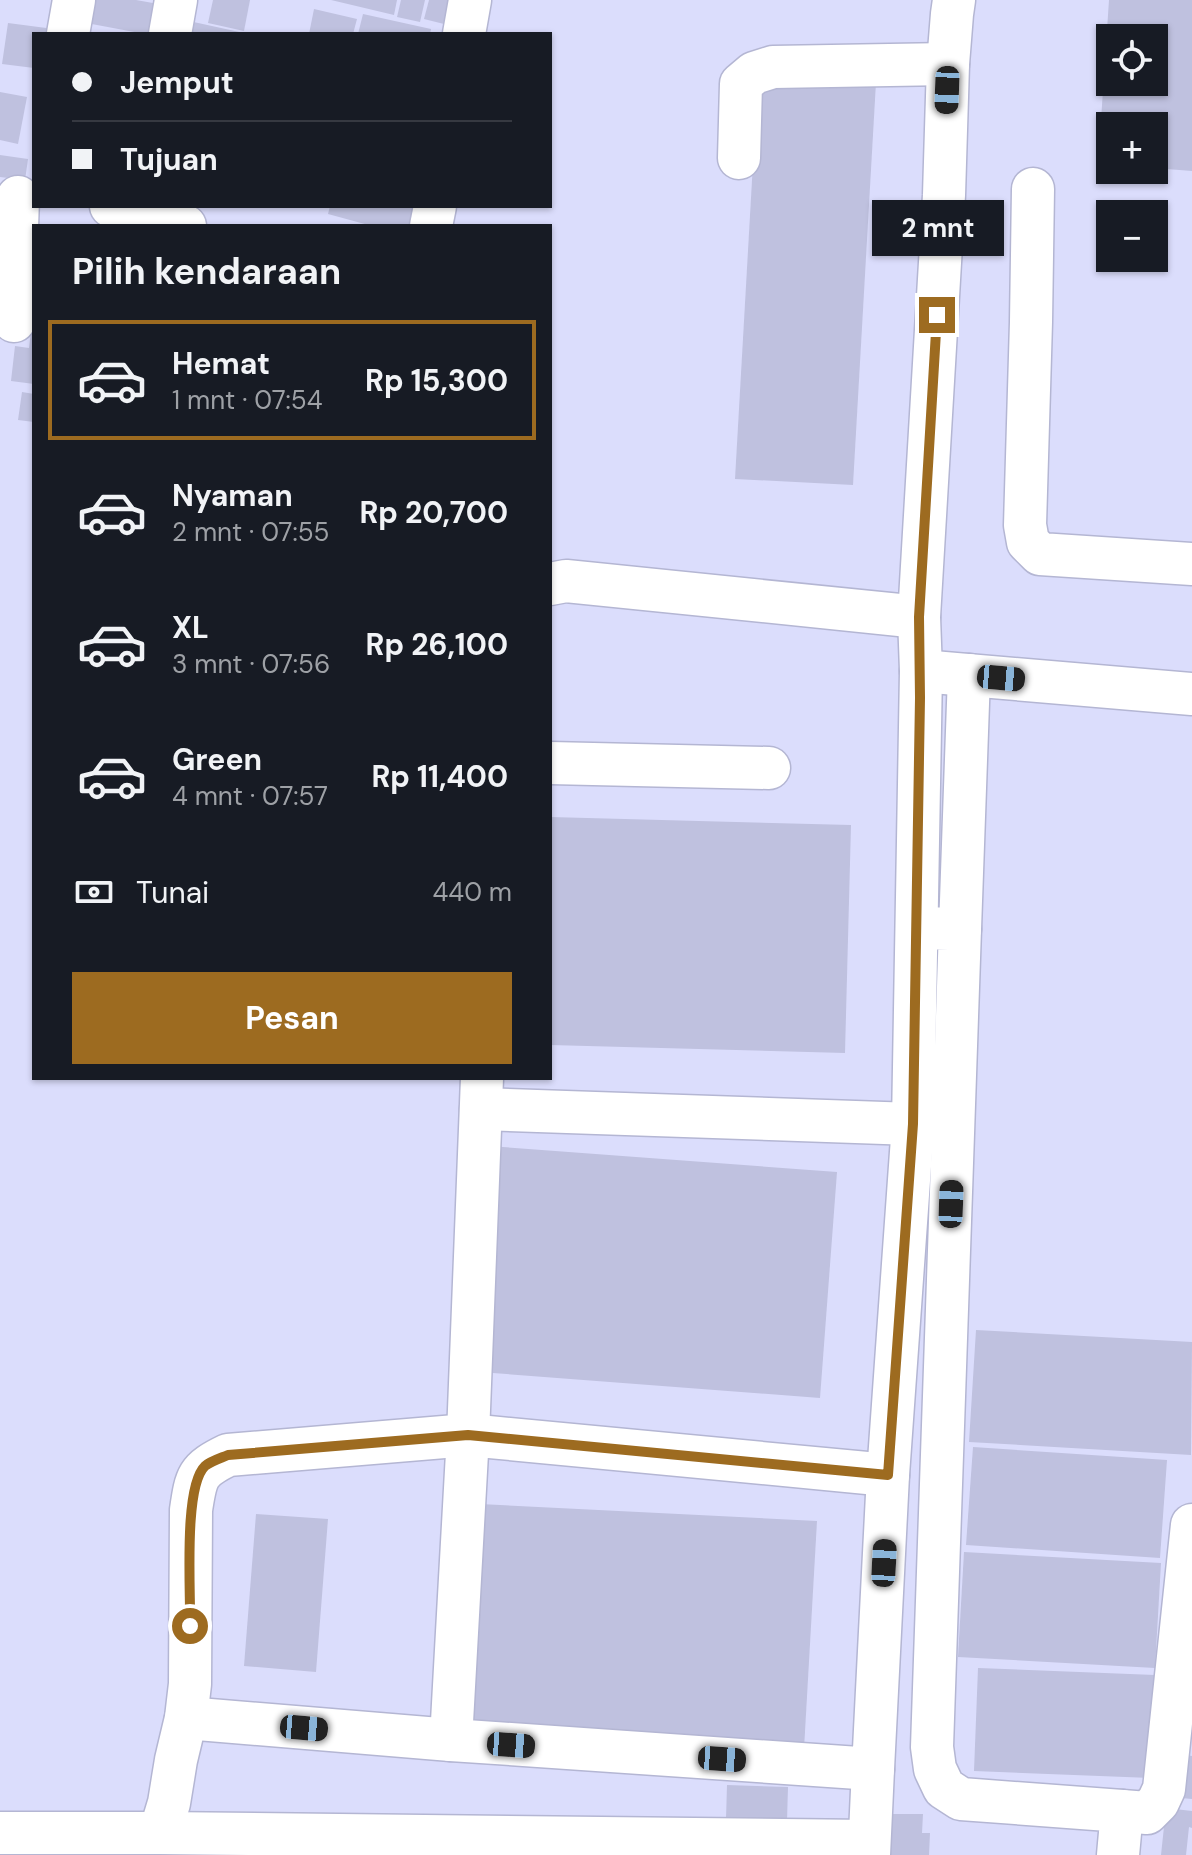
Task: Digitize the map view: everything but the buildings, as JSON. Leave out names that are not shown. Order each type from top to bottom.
[{"type":"street","points":[[68,32],[74,0]]},
{"type":"street","points":[[170,32],[176,0]]},
{"type":"street","points":[[464,32],[470,0]]},
{"type":"street","points":[[0,1833],[160,1833],[869,1848],[888,1475],[913,1124],[921,671],[919,617],[954,0]]},
{"type":"street","points":[[739,158],[741,84],[754,73],[773,67],[948,64]]},
{"type":"street","points":[[1033,189],[1025,525],[1028,542],[1040,554],[1192,564]]},
{"type":"street","points":[[14,321],[17,197]]},
{"type":"street","points":[[129,208],[179,224]]},
{"type":"street","points":[[552,584],[566,581],[919,617]]},
{"type":"street","points":[[921,671],[1192,694]]},
{"type":"street","points":[[969,675],[932,1747],[935,1769],[944,1788],[961,1799],[1147,1813],[1158,1802],[1164,1789],[1192,1525]]},
{"type":"street","points":[[552,763],[769,768]]},
{"type":"street","points":[[917,928],[960,929]]},
{"type":"street","points":[[451,1740],[468,1435],[481,1093],[913,1124]]},
{"type":"street","points":[[897,1355],[946,1357]]},
{"type":"street","points":[[160,1833],[186,1718],[190,1684],[191,1510],[194,1487],[205,1466],[228,1455],[468,1435],[888,1475]]},
{"type":"street","points":[[186,1718],[873,1769]]},
{"type":"street","points":[[1118,1855],[1122,1811]]},
{"type":"route","points":[[190,1626],[194,1487],[205,1466],[228,1455],[468,1435],[888,1475],[913,1124],[921,671],[919,617],[937,315]]}]
